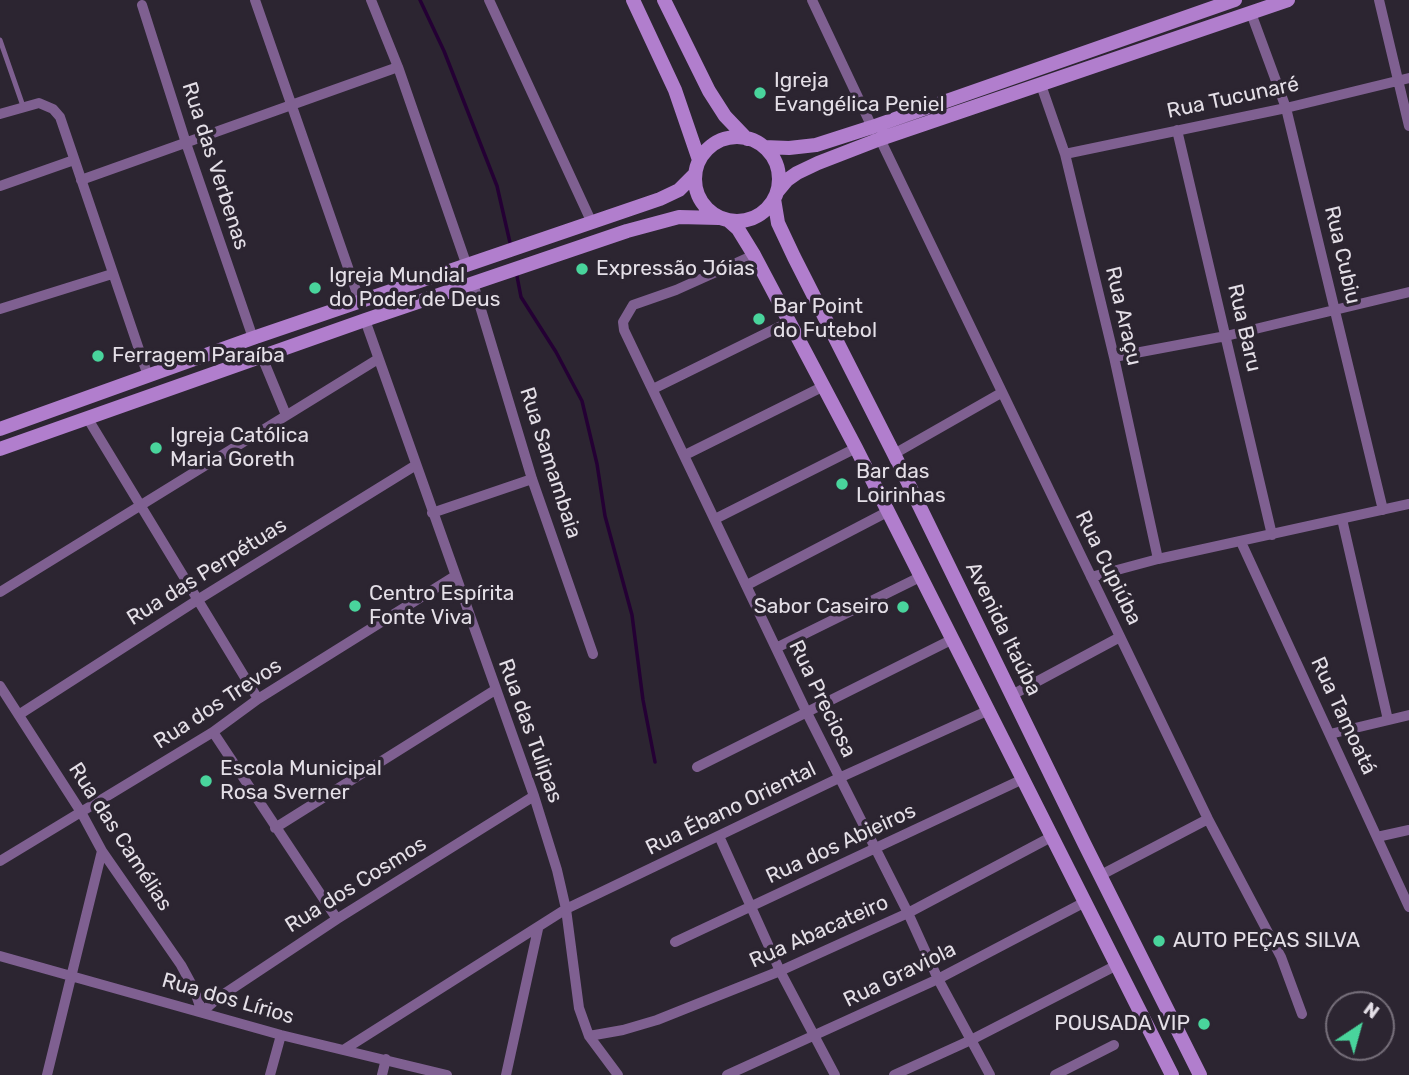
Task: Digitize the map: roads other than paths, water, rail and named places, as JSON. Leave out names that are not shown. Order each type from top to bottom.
[{"type":"street","points":[[255,0],[360,302]]},
{"type":"street","points":[[371,0],[398,67],[467,266]]},
{"type":"street","points":[[489,0],[592,223]]},
{"type":"street","points":[[664,0],[709,91],[724,116],[747,139]]},
{"type":"street","name":"Rua Cupiúba","points":[[812,0],[1208,819],[1281,957],[1302,1014]]},
{"type":"street","points":[[1172,1075],[889,511],[754,255],[737,229],[710,212],[698,196],[694,176],[699,160],[719,141],[733,137],[747,139],[764,147],[789,148],[876,133],[1041,85],[1289,0]]},
{"type":"street","points":[[1379,0],[1404,79],[1409,126]]},
{"type":"street","points":[[636,1],[675,90],[699,160]]},
{"type":"street","points":[[0,449],[472,283],[663,220],[696,215],[742,221],[755,217],[766,210],[787,180],[797,173],[876,133],[1226,1]]},
{"type":"street","name":"Rua das Verbenas","points":[[142,5],[253,338]]},
{"type":"street","name":"Rua Cubiu","points":[[1251,13],[1286,108],[1383,510]]},
{"type":"street","points":[[81,180],[398,67]]},
{"type":"street","name":"Rua Tucunaré","points":[[1065,153],[1286,108],[1404,79]]},
{"type":"street","name":"Rua Araçu","points":[[1041,85],[1065,153],[1114,357],[1158,559]]},
{"type":"street","points":[[0,114],[32,103],[45,104],[60,117],[148,376]]},
{"type":"street","name":"Rua Baru","points":[[1177,130],[1272,535]]},
{"type":"street","points":[[764,147],[776,163],[779,182],[775,196]]},
{"type":"street","points":[[0,186],[74,160]]},
{"type":"street","points":[[0,429],[253,338],[660,199],[679,190],[694,176]]},
{"type":"street","name":"Avenida Itaúba","points":[[775,196],[778,223],[794,257],[1200,1075]]},
{"type":"street","name":"Rua Preciosa","points":[[754,255],[676,290],[633,305],[623,322],[627,337],[806,711],[877,849],[938,979],[990,1075]]},
{"type":"street","points":[[0,309],[112,274]]},
{"type":"street","name":"Rua Samambaia","points":[[472,283],[532,479],[593,654]]},
{"type":"street","points":[[1114,357],[1226,336],[1409,292]]},
{"type":"street","name":"Rua das Tulipas","points":[[365,320],[558,870],[579,1008],[589,1036],[618,1075]]},
{"type":"street","points":[[653,388],[789,322]]},
{"type":"street","points":[[262,357],[286,415]]},
{"type":"street","points":[[0,593],[378,359]]},
{"type":"street","points":[[684,455],[822,387]]},
{"type":"street","points":[[894,454],[1001,393]]},
{"type":"street","points":[[88,419],[258,699]]},
{"type":"street","points":[[715,519],[856,448]]},
{"type":"street","name":"Rua das Perpétuas","points":[[20,714],[199,599],[416,466]]},
{"type":"street","points":[[432,513],[532,479]]},
{"type":"street","points":[[1091,576],[1409,504]]},
{"type":"street","points":[[747,585],[889,511]]},
{"type":"street","points":[[1342,519],[1388,720]]},
{"type":"street","name":"Rua Tamoatá","points":[[1241,542],[1409,907]]},
{"type":"street","name":"Rua dos Trevos","points":[[0,862],[213,733],[258,699],[455,576]]},
{"type":"street","points":[[776,648],[922,576]]},
{"type":"street","points":[[1012,695],[1120,637]]},
{"type":"street","points":[[696,767],[953,639]]},
{"type":"street","name":"Rua das Camélias","points":[[0,686],[20,714],[103,851],[181,965],[202,1012]]},
{"type":"street","points":[[275,828],[495,690]]},
{"type":"street","name":"Rua Ébano Oriental","points":[[345,1049],[566,909],[839,778],[989,710]]},
{"type":"street","points":[[1330,734],[1409,715]]},
{"type":"street","points":[[213,733],[337,919]]},
{"type":"street","name":"Rua dos Abieiros","points":[[674,942],[750,909],[1023,779]]},
{"type":"street","name":"Rua dos Cosmos","points":[[202,1012],[218,998],[337,919],[534,796]]},
{"type":"street","points":[[1101,875],[1208,819]]},
{"type":"street","points":[[1377,837],[1409,830]]},
{"type":"street","points":[[719,836],[780,971],[835,1075]]},
{"type":"street","name":"Rua Abacateiro","points":[[589,1036],[657,1020],[780,971],[908,914],[1053,836]]},
{"type":"street","points":[[1063,857],[1085,845]]},
{"type":"street","points":[[47,1075],[103,851]]},
{"type":"street","name":"Rua Graviola","points":[[727,1075],[938,979],[1086,902]]},
{"type":"street","points":[[506,1075],[538,929]]},
{"type":"street","name":"Rua dos Lírios","points":[[0,956],[281,1035],[447,1075]]},
{"type":"street","points":[[894,1075],[971,1040],[1117,965]]},
{"type":"street","points":[[270,1075],[281,1035]]},
{"type":"street","points":[[1055,1075],[1114,1045]]},
{"type":"street","points":[[382,1075],[386,1059]]},
{"type":"lane","points":[[0,40],[23,106]]},
{"type":"waterway","points":[[420,0],[444,51],[497,186],[511,247]]},
{"type":"waterway","points":[[516,271],[521,297],[556,352],[582,401],[597,464],[605,516],[632,615],[643,700],[655,762]]},
{"type":"place","name":"Igreja Evangélica Peniel","points":[[760,93]]},
{"type":"place","name":"Expressão Jóias","points":[[582,269]]},
{"type":"place","name":"Igreja Mundial do Poder de Deus","points":[[315,288]]},
{"type":"place","name":"Bar Point do Futebol","points":[[759,319]]},
{"type":"place","name":"Ferragem Paraíba","points":[[98,356]]},
{"type":"place","name":"Igreja Católica Maria Goreth","points":[[156,448]]},
{"type":"place","name":"Bar das Loirinhas","points":[[842,484]]},
{"type":"place","name":"Centro Espírita Fonte Viva","points":[[355,606]]},
{"type":"place","name":"Sabor Caseiro","points":[[903,607]]},
{"type":"place","name":"Escola Municipal Rosa Sverner","points":[[206,781]]},
{"type":"place","name":"AUTO PEÇAS SILVA","points":[[1159,941]]},
{"type":"place","name":"POUSADA VIP","points":[[1204,1024]]}]
